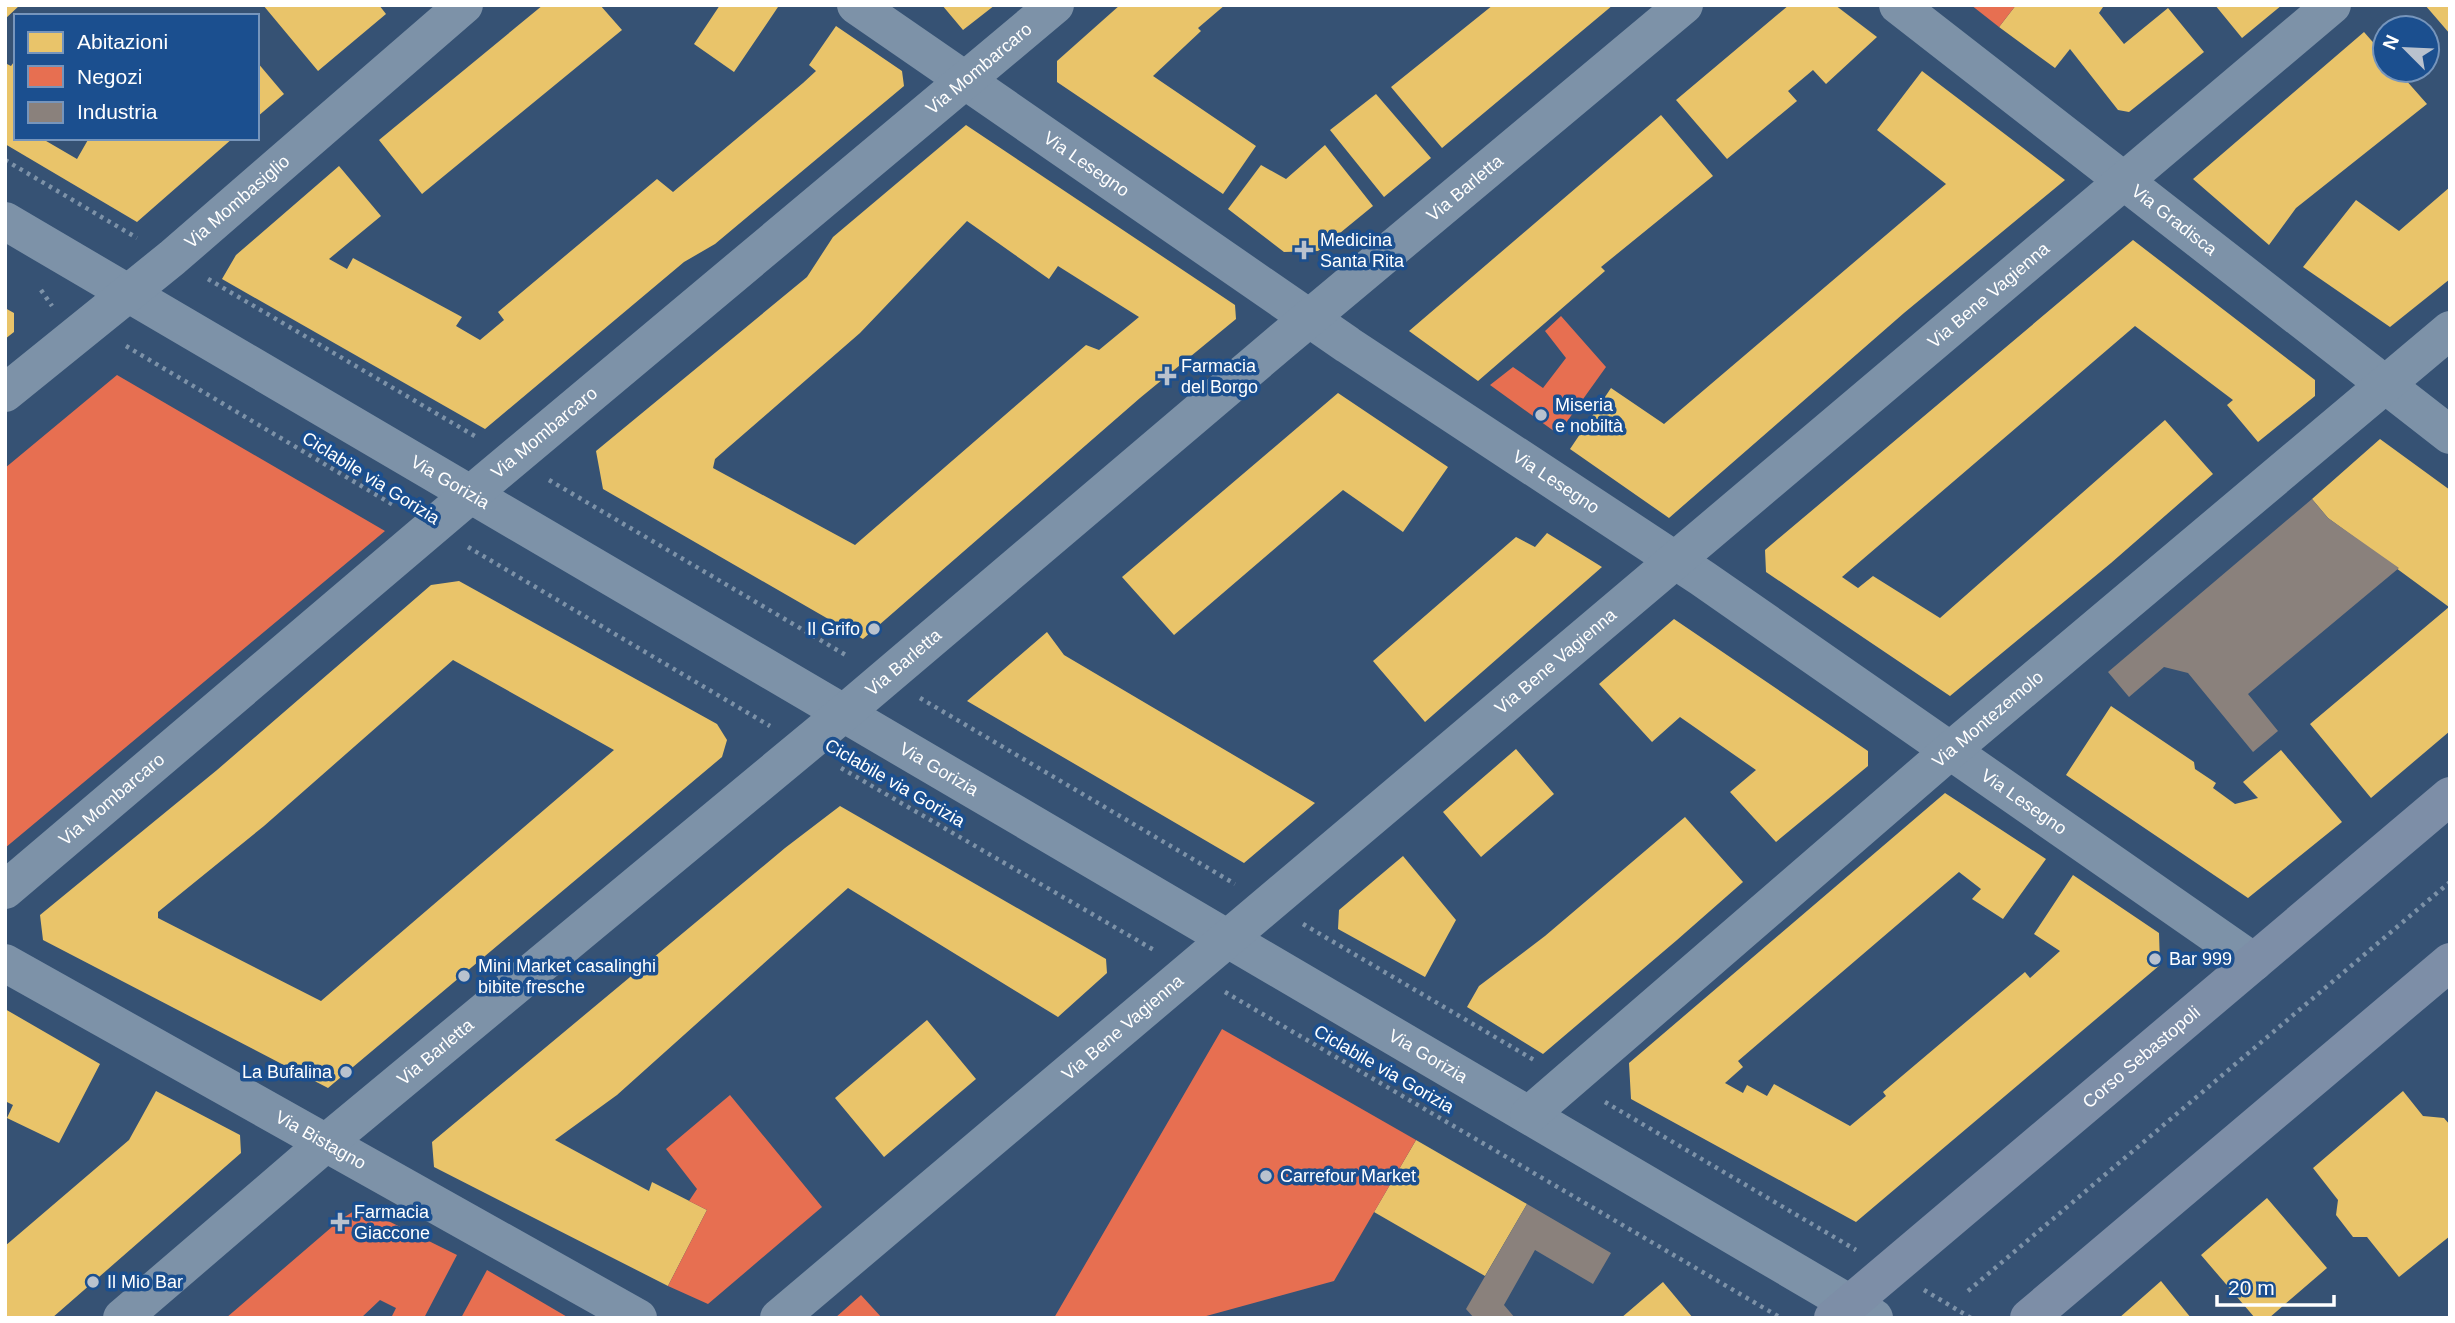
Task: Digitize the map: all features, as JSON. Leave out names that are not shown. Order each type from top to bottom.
[{"type":"main road","name":"Corso Sebastopoli","points":[[1852,1313],[2254,962],[2450,796]]},
{"type":"main road","points":[[2029,1318],[2450,962]]},
{"type":"street","name":"Via Mombasiglio","points":[[5,393],[128,293],[464,5]]},
{"type":"street","name":"Via Lesegno","points":[[856,5],[1310,318],[1675,560],[2254,962]]},
{"type":"street","name":"Via Mombarcaro","points":[[5,890],[471,494],[1055,5]]},
{"type":"street","name":"Via Barletta","points":[[122,1318],[327,1142],[844,713],[1684,5]]},
{"type":"street","name":"Via Gradisca","points":[[1898,5],[2450,435]]},
{"type":"street","name":"Via Bene Vagienna","points":[[779,1318],[1226,937],[2332,5]]},
{"type":"street","name":"Via Gorizia","points":[[5,221],[1529,1115],[1852,1313]]},
{"type":"street","name":"Via Montezemolo","points":[[1529,1115],[1951,750],[2450,330]]},
{"type":"street","name":"Via Bistagno","points":[[5,962],[638,1318]]},
{"type":"path","name":"Ciclabile via Gorizia","points":[[33,283],[55,311],[82,329],[128,347],[394,505],[407,521],[450,544],[476,549],[804,746],[1781,1318]]},
{"type":"path","points":[[1968,1292],[2450,882]]},
{"type":"building: Abitazioni","points":[[5,5],[20,5],[5,19]]},
{"type":"building: Abitazioni","points":[[263,5],[379,5],[386,14],[318,71]]},
{"type":"building: Abitazioni","points":[[543,5],[600,5],[622,30],[422,194],[379,140]]},
{"type":"building: Abitazioni","points":[[720,5],[778,7],[734,72],[694,44]]},
{"type":"building: Abitazioni","points":[[942,5],[995,5],[963,30]]},
{"type":"building: Abitazioni","points":[[1120,5],[1225,5],[1198,28],[1201,31],[1153,76],[1256,146],[1223,194],[1057,82],[1057,61]]},
{"type":"building: Abitazioni","points":[[1493,5],[1613,5],[1442,148],[1391,87]]},
{"type":"building: Abitazioni","points":[[1789,5],[1835,5],[1877,37],[1826,84],[1813,70],[1788,91],[1797,101],[1727,159],[1676,100]]},
{"type":"building: Abitazioni","points":[[2016,5],[2101,5],[2103,7],[2099,13],[2124,44],[2168,8],[2204,52],[2129,112],[2118,110],[2070,49],[2055,68],[1999,27]]},
{"type":"building: Abitazioni","points":[[2215,5],[2282,5],[2242,38]]},
{"type":"building: Abitazioni","points":[[2425,5],[2450,5],[2450,34],[2441,24],[2441,14],[2433,14]]},
{"type":"building: Abitazioni","points":[[836,26],[902,71],[904,86],[715,244],[684,262],[485,429],[222,279],[236,255],[339,166],[381,216],[329,259],[347,269],[353,258],[462,317],[456,326],[480,340],[504,320],[498,312],[657,179],[673,192],[803,83],[816,71],[809,65]]},
{"type":"building: Abitazioni","points":[[2364,32],[2371,40],[2371,84],[2409,84],[2427,104],[2296,208],[2269,245],[2193,179]]},
{"type":"building: Abitazioni","points":[[14,62],[14,140],[44,140],[77,159],[88,140],[231,140],[137,222],[5,144],[5,63],[11,66]]},
{"type":"building: Abitazioni","points":[[259,64],[284,94],[259,115]]},
{"type":"building: Abitazioni","points":[[1922,71],[2065,180],[1904,313],[1669,518],[1570,449],[1611,388],[1664,424],[1946,184],[1877,130]]},
{"type":"building: Abitazioni","points":[[1376,94],[1431,158],[1384,197],[1330,130]]},
{"type":"building: Abitazioni","points":[[1661,115],[1713,176],[1601,267],[1605,271],[1478,381],[1409,331]]},
{"type":"building: Abitazioni","points":[[966,125],[1235,305],[1236,319],[1140,398],[863,639],[603,489],[596,451],[807,277],[833,237]],"holes":[[[967,221],[1049,279],[1058,266],[1139,317],[1099,350],[1086,345],[855,545],[713,468],[715,459],[860,333]]]},
{"type":"building: Abitazioni","points":[[1325,145],[1373,206],[1318,251],[1284,252],[1228,209],[1261,165],[1286,179]]},
{"type":"building: Abitazioni","points":[[2450,187],[2450,279],[2390,327],[2303,267],[2356,200],[2399,231]]},
{"type":"building: Abitazioni","points":[[2133,240],[2315,380],[2315,396],[2258,442],[2227,405],[2233,400],[2135,326],[1842,577],[1858,588],[1873,576],[1940,618],[2165,420],[2213,474],[2111,563],[1950,696],[1766,572],[1765,550]]},
{"type":"building: Abitazioni","points":[[5,308],[14,313],[14,332],[5,339]]},
{"type":"building: Abitazioni","points":[[1338,393],[1448,467],[1403,532],[1343,490],[1174,635],[1122,577]]},
{"type":"building: Abitazioni","points":[[2380,439],[2450,490],[2450,731],[2371,798],[2310,724],[2449,607],[2328,518],[2312,499]]},
{"type":"building: Abitazioni","points":[[1547,533],[1602,567],[1425,722],[1373,661],[1516,537],[1535,547]]},
{"type":"building: Abitazioni","points":[[459,581],[717,724],[727,740],[722,757],[328,1088],[43,940],[40,915],[217,770],[431,585]],"holes":[[[453,660],[614,750],[321,1001],[158,918],[158,912],[264,826]]]},
{"type":"building: Abitazioni","points":[[1674,619],[1868,751],[1868,766],[1776,842],[1730,792],[1756,770],[1680,717],[1652,742],[1599,684]]},
{"type":"building: Abitazioni","points":[[1047,632],[1064,655],[1315,803],[1244,863],[967,701]]},
{"type":"building: Abitazioni","points":[[2111,706],[2194,762],[2195,769],[2216,783],[2213,788],[2235,804],[2258,798],[2243,782],[2281,750],[2342,822],[2248,898],[2066,775]]},
{"type":"building: Abitazioni","points":[[1516,749],[1554,794],[1481,857],[1443,812]]},
{"type":"building: Abitazioni","points":[[1945,793],[2046,859],[2003,919],[1972,899],[1981,889],[1959,872],[1738,1061],[1743,1067],[1725,1083],[1743,1093],[1747,1085],[1767,1096],[1774,1084],[1850,1126],[1886,1096],[1883,1092],[2025,972],[2030,978],[2060,951],[2034,934],[2073,875],[2159,933],[2160,965],[1856,1222],[1631,1099],[1629,1063]]},
{"type":"building: Abitazioni","points":[[840,806],[1106,959],[1107,973],[1058,1017],[848,888],[617,1095],[555,1140],[649,1191],[652,1182],[707,1210],[668,1286],[434,1167],[432,1142],[785,848]]},
{"type":"building: Abitazioni","points":[[1685,817],[1743,882],[1677,940],[1543,1054],[1467,1007],[1479,986],[1545,936]]},
{"type":"building: Abitazioni","points":[[1403,856],[1456,920],[1425,977],[1338,929],[1339,910]]},
{"type":"building: Abitazioni","points":[[5,1009],[100,1064],[59,1143],[7,1118],[13,1105],[5,1101]]},
{"type":"building: Abitazioni","points":[[927,1020],[976,1079],[884,1157],[835,1098]]},
{"type":"building: Abitazioni","points":[[156,1091],[240,1135],[241,1153],[52,1318],[5,1318],[5,1246],[129,1140]]},
{"type":"building: Abitazioni","points":[[2403,1091],[2423,1116],[2444,1118],[2450,1125],[2450,1236],[2399,1277],[2367,1237],[2353,1237],[2336,1215],[2338,1200],[2313,1168]]},
{"type":"building: Abitazioni","points":[[1416,1140],[1527,1204],[1485,1276],[1374,1212]]},
{"type":"building: Abitazioni","points":[[2267,1198],[2327,1268],[2269,1318],[2255,1318],[2201,1255]]},
{"type":"building: Abitazioni","points":[[2161,1281],[2191,1318],[2119,1318]]},
{"type":"building: Abitazioni","points":[[1663,1282],[1693,1318],[1621,1318]]},
{"type":"building: Negozi","points":[[1971,5],[2016,5],[1999,27]]},
{"type":"building: Negozi","points":[[1561,316],[1606,367],[1558,434],[1490,385],[1513,367],[1543,388],[1566,358],[1545,331]]},
{"type":"building: Negozi","points":[[117,375],[385,531],[5,848],[5,468]]},
{"type":"building: Negozi","name":"Carrefour Market","points":[[1222,1029],[1416,1140],[1334,1281],[1199,1318],[1054,1318]]},
{"type":"building: Negozi","points":[[730,1095],[822,1207],[708,1304],[668,1286],[707,1210],[689,1201],[697,1189],[666,1149]]},
{"type":"building: Negozi","points":[[366,1210],[457,1255],[424,1318],[391,1318],[396,1308],[380,1300],[361,1318],[226,1318],[340,1220],[354,1211]]},
{"type":"building: Negozi","points":[[487,1270],[569,1318],[461,1318]]},
{"type":"building: Negozi","points":[[861,1295],[882,1318],[835,1318]]},
{"type":"building: Industria","points":[[2312,499],[2328,518],[2399,568],[2248,694],[2278,731],[2253,752],[2188,673],[2164,667],[2129,697],[2108,672]]},
{"type":"building: Industria","points":[[1527,1204],[1611,1253],[1593,1284],[1535,1250],[1504,1305],[1515,1318],[1474,1318],[1466,1309]]},
{"type":"place","name":"Medicina Santa Rita","points":[[1304,250]]},
{"type":"place","name":"Farmacia del Borgo","points":[[1167,376]]},
{"type":"place","name":"Miseria e nobiltà","points":[[1541,415]]},
{"type":"place","name":"Il Grifo","points":[[874,629]]},
{"type":"place","name":"Bar 999","points":[[2155,959]]},
{"type":"place","name":"Mini Market casalinghi bibite fresche","points":[[464,976]]},
{"type":"place","name":"La Bufalina","points":[[346,1072]]},
{"type":"place","name":"Carrefour Market","points":[[1266,1176]]},
{"type":"place","name":"Farmacia Giaccone","points":[[340,1222]]},
{"type":"place","name":"Il Mio Bar","points":[[93,1282]]}]
